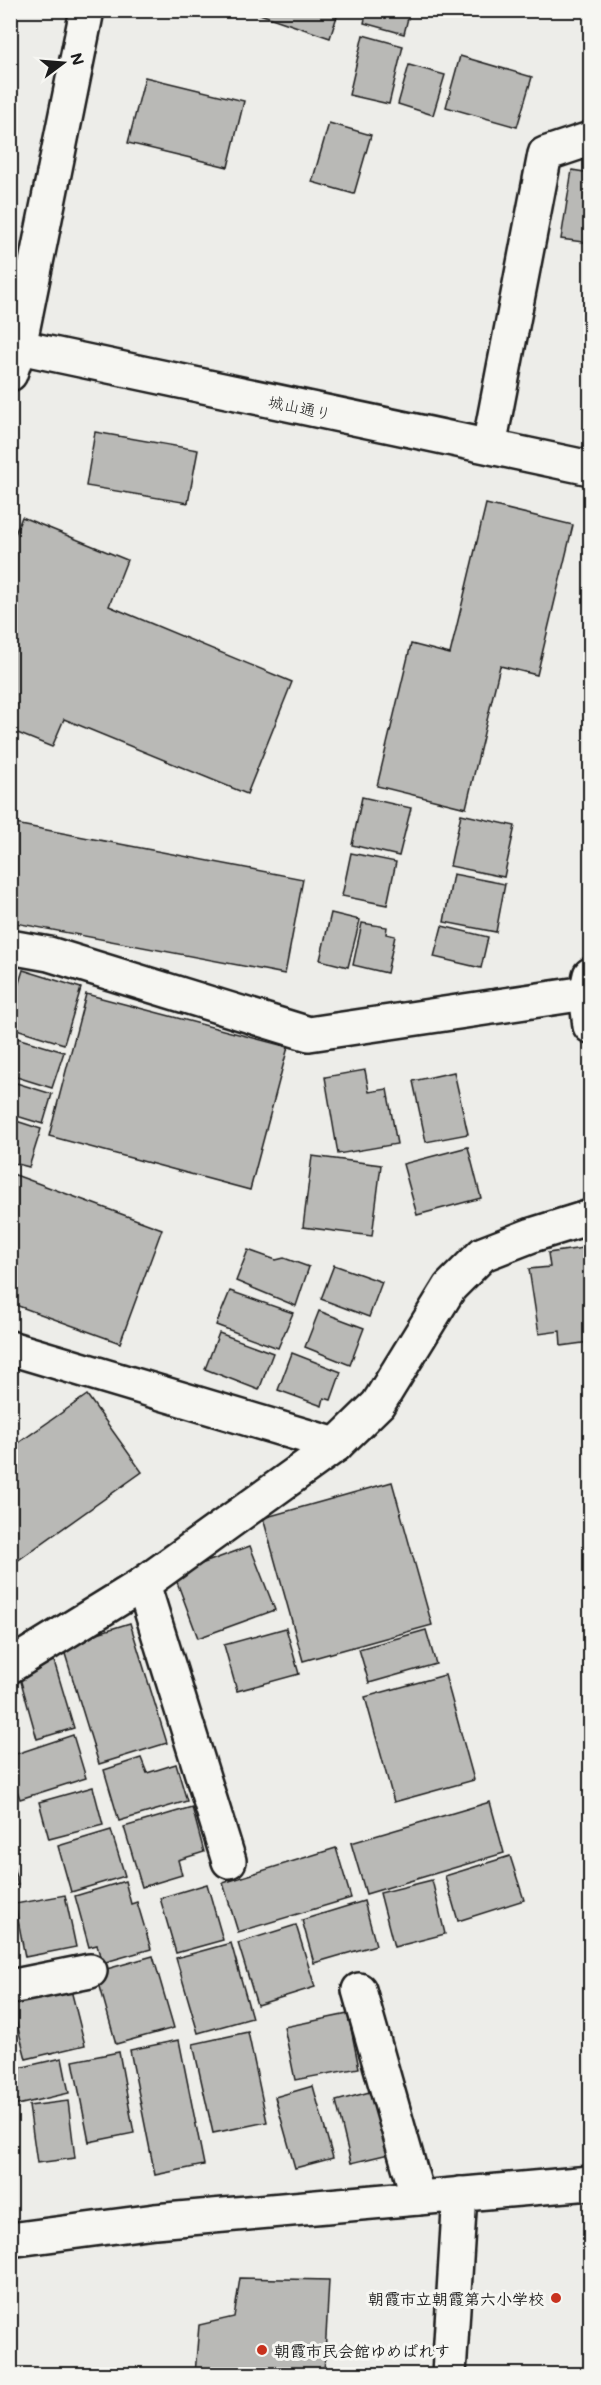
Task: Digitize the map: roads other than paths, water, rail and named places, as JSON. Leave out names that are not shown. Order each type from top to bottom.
[{"type":"street","points":[[13,356],[87,10]]},
{"type":"street","points":[[489,446],[545,154],[591,139]]},
{"type":"street","name":"城山通り","points":[[13,356],[489,446],[591,468]]},
{"type":"street","points":[[10,946],[49,954],[309,1034],[588,984],[591,1026]]},
{"type":"street","points":[[10,1666],[143,1584],[336,1445],[378,1404],[450,1287],[483,1254],[532,1234],[591,1217]]},
{"type":"street","points":[[10,1348],[336,1445]]},
{"type":"street","points":[[143,1584],[229,1861]]},
{"type":"street","points":[[10,1987],[90,1971]]},
{"type":"street","points":[[359,1990],[418,2198]]},
{"type":"street","points":[[10,2240],[155,2221],[591,2183]]},
{"type":"street","points":[[449,2374],[460,2194]]},
{"type":"place","name":"朝霞市立朝霞第六小学校","points":[[556,2298]]},
{"type":"place","name":"朝霞市民会館ゆめぱれす","points":[[262,2350]]}]
